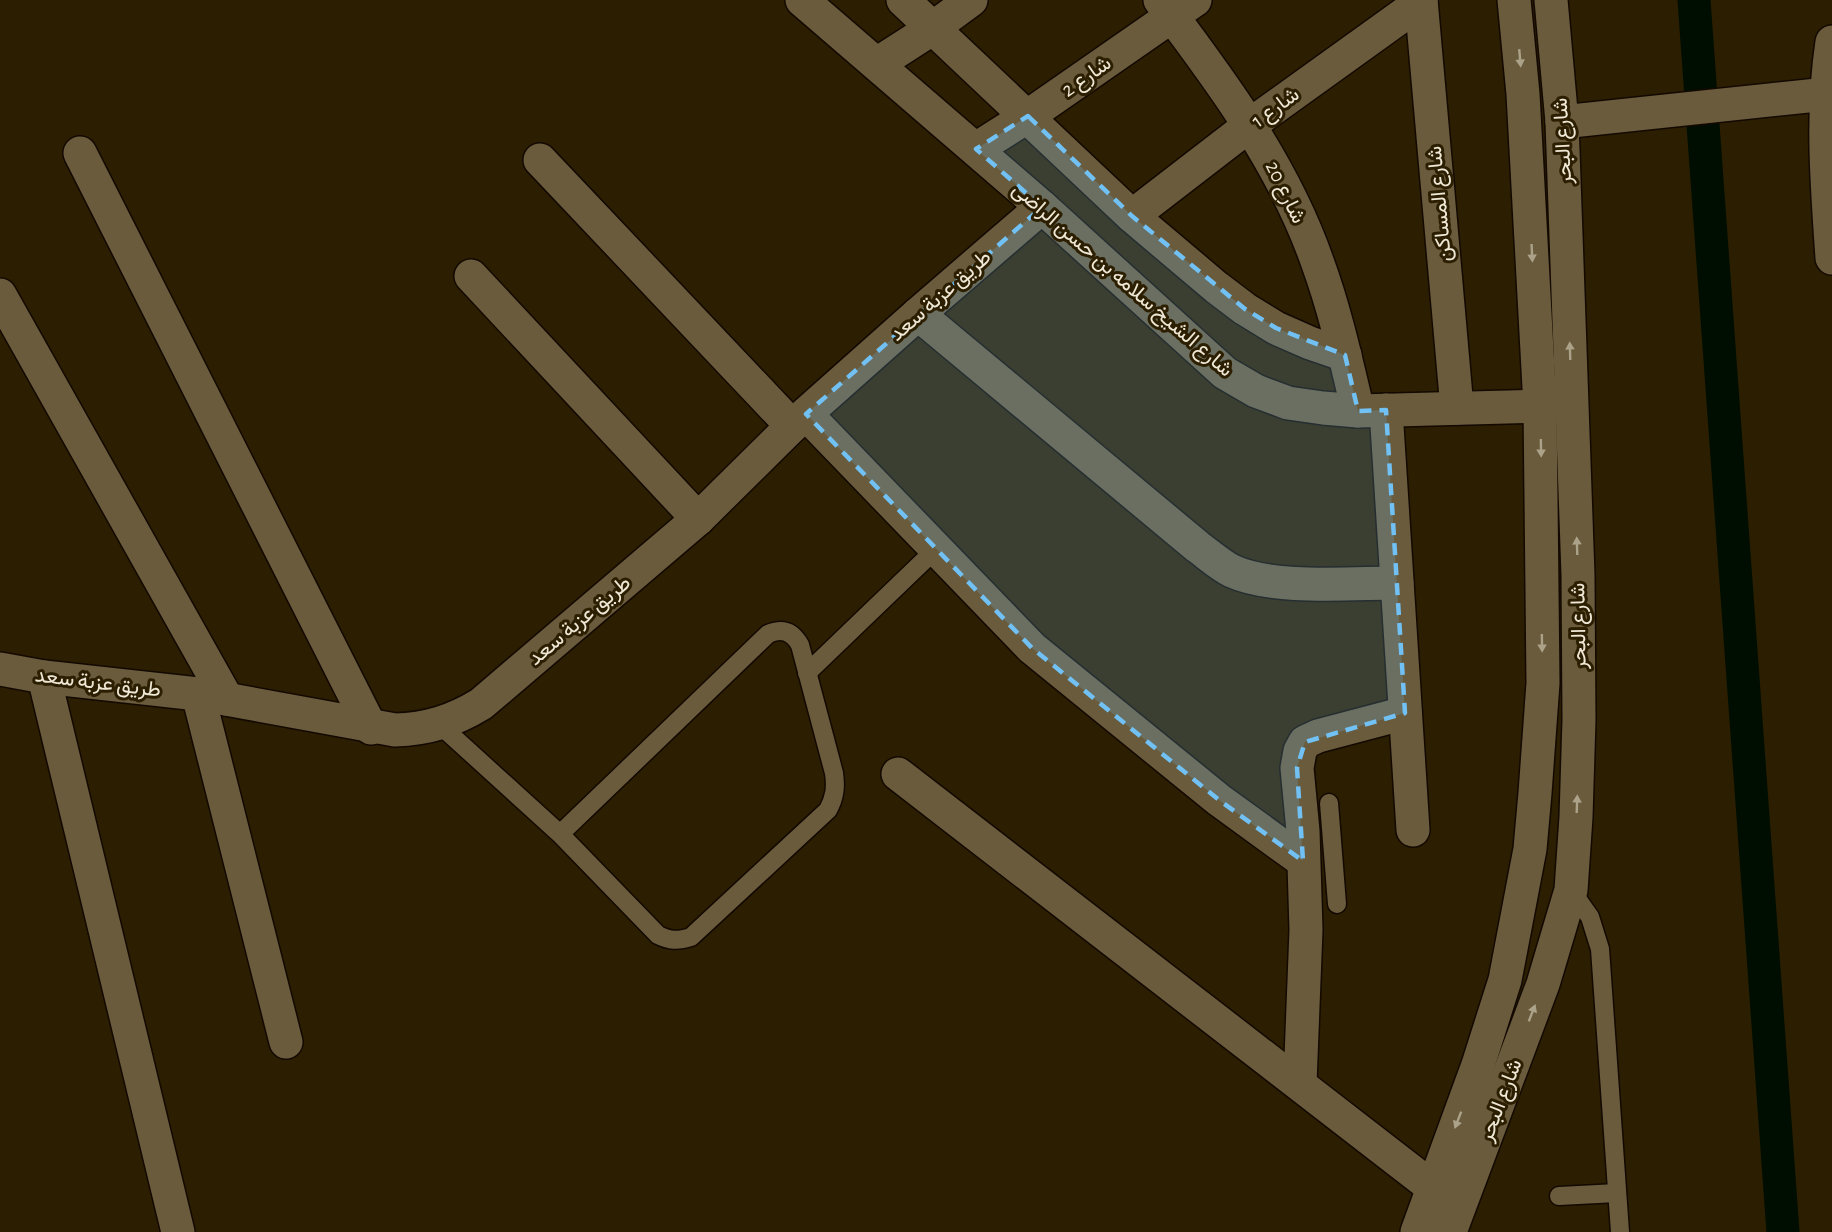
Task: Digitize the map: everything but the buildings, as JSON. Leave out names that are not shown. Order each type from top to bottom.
[{"type":"street","name":"شارع الشيخ سلامه بن حسن الراضى","points":[[802,0],[1042,207],[1225,373],[1256,391],[1288,403],[1323,408],[1372,410],[1540,406]]},
{"type":"street","points":[[903,0],[1132,216],[1245,309],[1284,332],[1345,355]]},
{"type":"street","points":[[877,64],[971,0]]},
{"type":"street","name":"شارع البحر","points":[[1417,1232],[1478,1065],[1505,980],[1530,849],[1543,683],[1540,406],[1523,94],[1514,0]]},
{"type":"street","name":"شارع البحر","points":[[1450,1232],[1543,984],[1571,890],[1574,855],[1579,720],[1575,120],[1551,0]]},
{"type":"street","name":"شارع 1","points":[[1132,216],[1250,125],[1421,1]]},
{"type":"street","name":"شارع المساكن","points":[[1421,1],[1457,408]]},
{"type":"street","name":"شارع 20","points":[[1175,5],[1250,125],[1298,213],[1317,259],[1345,355],[1372,410],[1397,584],[1413,830]]},
{"type":"street","name":"شارع 2","points":[[975,149],[1028,116],[1175,5]]},
{"type":"street","points":[[1832,42],[1817,94],[1832,258]]},
{"type":"street","points":[[1575,120],[1817,94]]},
{"type":"street","points":[[80,153],[371,728]]},
{"type":"street","points":[[540,160],[799,420],[936,549],[1032,648],[1219,800],[1313,849]]},
{"type":"street","name":"طريق عزبة سعد","points":[[2,664],[44,677],[213,696],[371,728],[417,730],[440,725],[462,716],[482,704],[698,519],[799,420],[1042,207]]},
{"type":"street","points":[[471,276],[698,519]]},
{"type":"street","points":[[0,296],[213,696],[286,1042]]},
{"type":"street","points":[[918,314],[1198,548],[1232,570],[1257,579],[1294,583],[1397,584]]},
{"type":"street","points":[[44,677],[178,1232]]},
{"type":"street","points":[[1300,1083],[1306,930],[1313,849],[1302,806],[1297,768],[1300,751],[1305,742],[1318,736],[1405,713]]},
{"type":"street","points":[[898,774],[1432,1187]]},
{"type":"street","points":[[1530,849],[1574,855]]},
{"type":"lane","points":[[807,673],[936,549]]},
{"type":"lane","points":[[440,725],[560,834],[657,935],[668,940],[680,941],[691,937],[828,810],[833,801],[834,773],[800,645],[795,636],[786,631],[777,630],[768,634],[560,834]]},
{"type":"lane","points":[[1329,803],[1313,849],[1337,904]]},
{"type":"lane","points":[[1571,890],[1590,917],[1600,949],[1620,1232]]},
{"type":"lane","points":[[1559,1196],[1617,1193]]},
{"type":"highlighted area","points":[[1028,116],[1132,216],[1245,309],[1276,328],[1345,355],[1358,411],[1386,410],[1405,713],[1305,742],[1297,768],[1303,861],[1219,800],[1032,648],[806,414],[1042,207],[976,149]]},
{"type":"waterway","points":[[1694,0],[1783,1232]]}]
